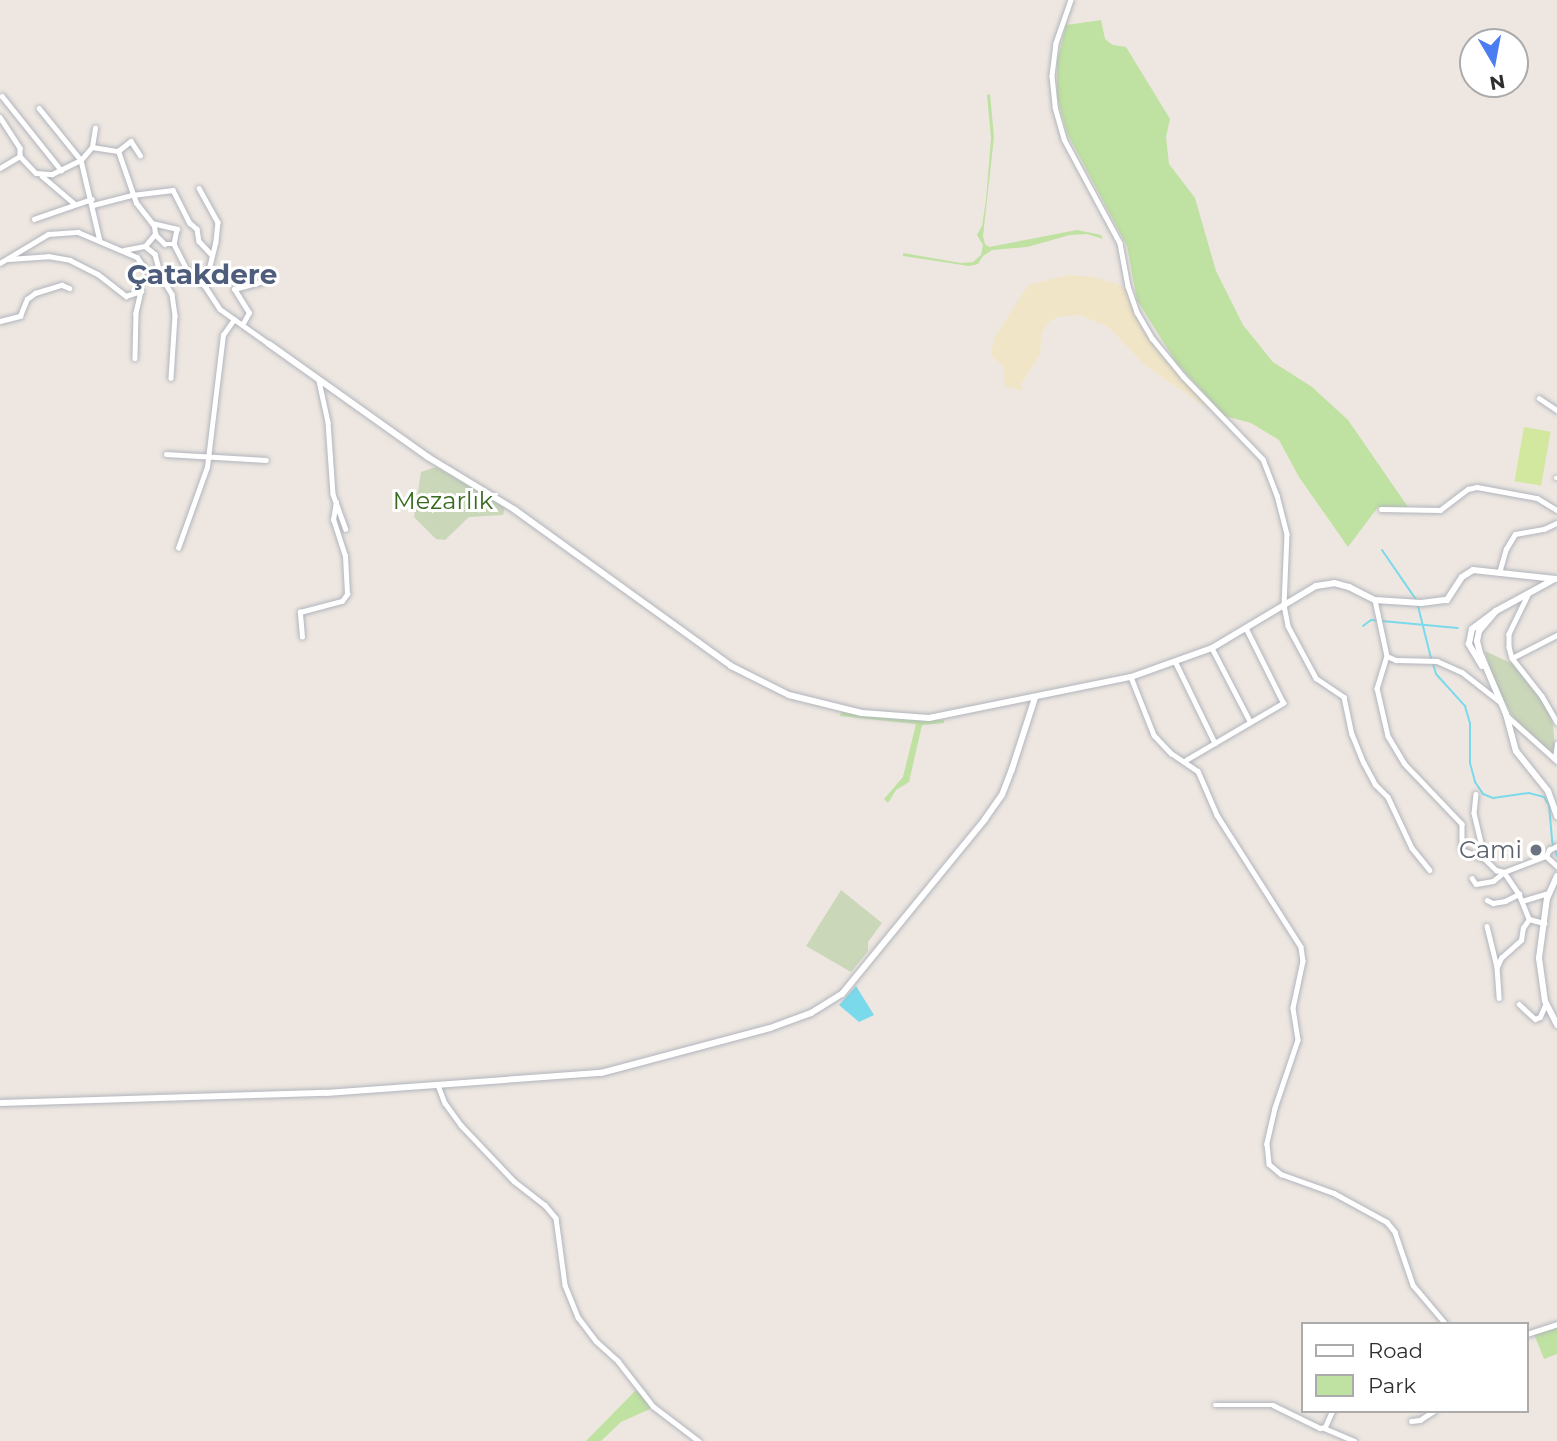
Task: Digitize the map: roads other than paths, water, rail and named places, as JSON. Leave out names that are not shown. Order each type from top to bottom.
[{"type":"street","points":[[1071,0],[1056,43],[1052,76],[1055,107],[1065,139],[1120,243],[1136,312],[1152,338],[1183,376],[1263,459],[1277,495],[1287,534],[1284,605],[1288,626],[1316,678],[1344,697],[1353,734],[1364,763],[1376,784],[1388,797],[1412,848],[1430,870]]},
{"type":"street","points":[[2,96],[61,170]]},
{"type":"street","points":[[39,108],[81,160],[93,202],[100,242]]},
{"type":"street","points":[[0,117],[19,146],[20,156],[76,205]]},
{"type":"street","points":[[41,175],[61,170],[81,160],[92,147],[95,128]]},
{"type":"street","points":[[92,147],[118,151],[131,141],[140,155]]},
{"type":"street","points":[[118,151],[127,169],[132,195],[152,223],[155,234],[165,244],[174,244]]},
{"type":"street","points":[[0,167],[20,156]]},
{"type":"street","points":[[200,188],[218,222],[205,286]]},
{"type":"street","points":[[34,219],[76,205],[173,190],[190,223],[197,229],[199,241],[212,255]]},
{"type":"street","points":[[152,223],[177,229],[174,244],[191,279]]},
{"type":"street","points":[[0,262],[48,234],[78,232],[137,257],[146,270],[162,276],[191,279],[205,286],[220,309],[428,457],[515,510],[698,645],[760,683],[824,705],[900,717],[929,718],[957,715],[1131,677],[1212,648],[1316,586],[1334,583],[1376,600],[1417,604],[1447,600],[1469,571],[1556,579]]},
{"type":"street","points":[[123,250],[145,246],[155,234]]},
{"type":"street","points":[[145,246],[155,254],[162,276],[172,294],[175,316],[172,378]]},
{"type":"street","points":[[8,259],[47,256],[70,260],[98,274],[126,296],[141,291],[136,313],[135,358]]},
{"type":"street","points":[[242,325],[249,313],[234,289],[262,281]]},
{"type":"street","points":[[0,321],[20,316],[27,299],[35,293],[62,285],[69,288]]},
{"type":"street","points":[[178,548],[207,467],[223,335],[234,319]]},
{"type":"street","points":[[302,637],[300,612],[342,601],[347,594],[345,556],[333,520],[336,502],[328,422],[319,381]]},
{"type":"street","points":[[1539,398],[1557,410]]},
{"type":"street","points":[[166,454],[206,459],[266,460]]},
{"type":"street","points":[[1381,509],[1440,510],[1468,489],[1477,487],[1537,498],[1557,510]]},
{"type":"street","points":[[336,502],[346,528]]},
{"type":"street","points":[[1499,573],[1506,549],[1515,534],[1557,523]]},
{"type":"street","points":[[1556,579],[1496,611],[1477,636],[1486,673],[1506,714],[1516,751],[1548,791],[1557,816]]},
{"type":"street","points":[[1529,593],[1510,634],[1512,658],[1557,720]]},
{"type":"street","points":[[1376,600],[1387,656],[1377,688],[1388,736],[1404,763],[1462,824],[1462,850],[1485,859],[1496,870],[1504,872],[1519,894],[1528,919],[1522,929],[1521,940],[1501,958],[1497,967]]},
{"type":"street","points":[[1185,761],[1283,703],[1247,629]]},
{"type":"street","points":[[1512,658],[1557,635]]},
{"type":"street","points":[[1212,648],[1251,722]]},
{"type":"street","points":[[1387,656],[1396,660],[1437,661],[1462,672],[1499,701]]},
{"type":"street","points":[[1176,663],[1215,743]]},
{"type":"street","points":[[1131,677],[1154,735],[1171,753],[1198,771],[1217,815],[1245,854],[1258,882],[1277,905],[1303,954],[1293,1008],[1298,1040],[1275,1108],[1267,1144],[1269,1164],[1276,1172],[1334,1193],[1387,1222],[1395,1232],[1413,1284],[1444,1322]]},
{"type":"street","points":[[0,1103],[232,1097],[601,1073],[770,1028],[828,1005],[842,994],[1002,795],[1035,698]]},
{"type":"street","points":[[1506,714],[1556,759]]},
{"type":"street","points":[[1556,759],[1557,744]]},
{"type":"street","points":[[1476,794],[1474,813],[1485,859]]},
{"type":"street","points":[[1472,878],[1476,884],[1493,881],[1504,872],[1546,856],[1549,850],[1557,846]]},
{"type":"street","points":[[1546,856],[1557,866]]},
{"type":"street","points":[[1557,876],[1550,893],[1539,958],[1540,979],[1546,1003],[1557,1025]]},
{"type":"street","points":[[1522,901],[1550,893]]},
{"type":"street","points":[[1487,900],[1493,903],[1505,901],[1519,894]]},
{"type":"street","points":[[1528,919],[1545,923]]},
{"type":"street","points":[[1488,926],[1497,967],[1499,998]]},
{"type":"street","points":[[1519,1004],[1535,1019],[1546,1003]]},
{"type":"street","points":[[438,1085],[445,1103],[460,1125],[514,1181],[545,1205],[556,1218],[565,1285],[578,1317],[596,1341],[618,1361],[653,1406],[699,1441]]},
{"type":"street","points":[[1529,1333],[1557,1324]]},
{"type":"street","points":[[1215,1405],[1273,1405],[1354,1441]]},
{"type":"street","points":[[1324,1428],[1331,1413]]},
{"type":"street","points":[[1411,1421],[1420,1420],[1431,1413]]},
{"type":"water","points":[[856,986],[874,1015],[859,1022],[839,1005]]},
{"type":"waterway","points":[[1382,550],[1417,601]]},
{"type":"waterway","points":[[1418,606],[1431,658]]},
{"type":"waterway","points":[[1363,626],[1371,620],[1458,628]]},
{"type":"waterway","points":[[1433,664],[1436,674],[1465,706],[1470,723],[1470,763],[1475,782],[1483,794],[1493,798],[1529,793],[1544,797],[1549,805],[1552,841],[1557,856]]},
{"type":"place","name":"Cami","points":[[1536,850]]},
{"type":"district","name":"Çatakdere","points":[[202,274]]},
{"type":"park label","name":"Mezarlık","points":[[443,501]]}]
